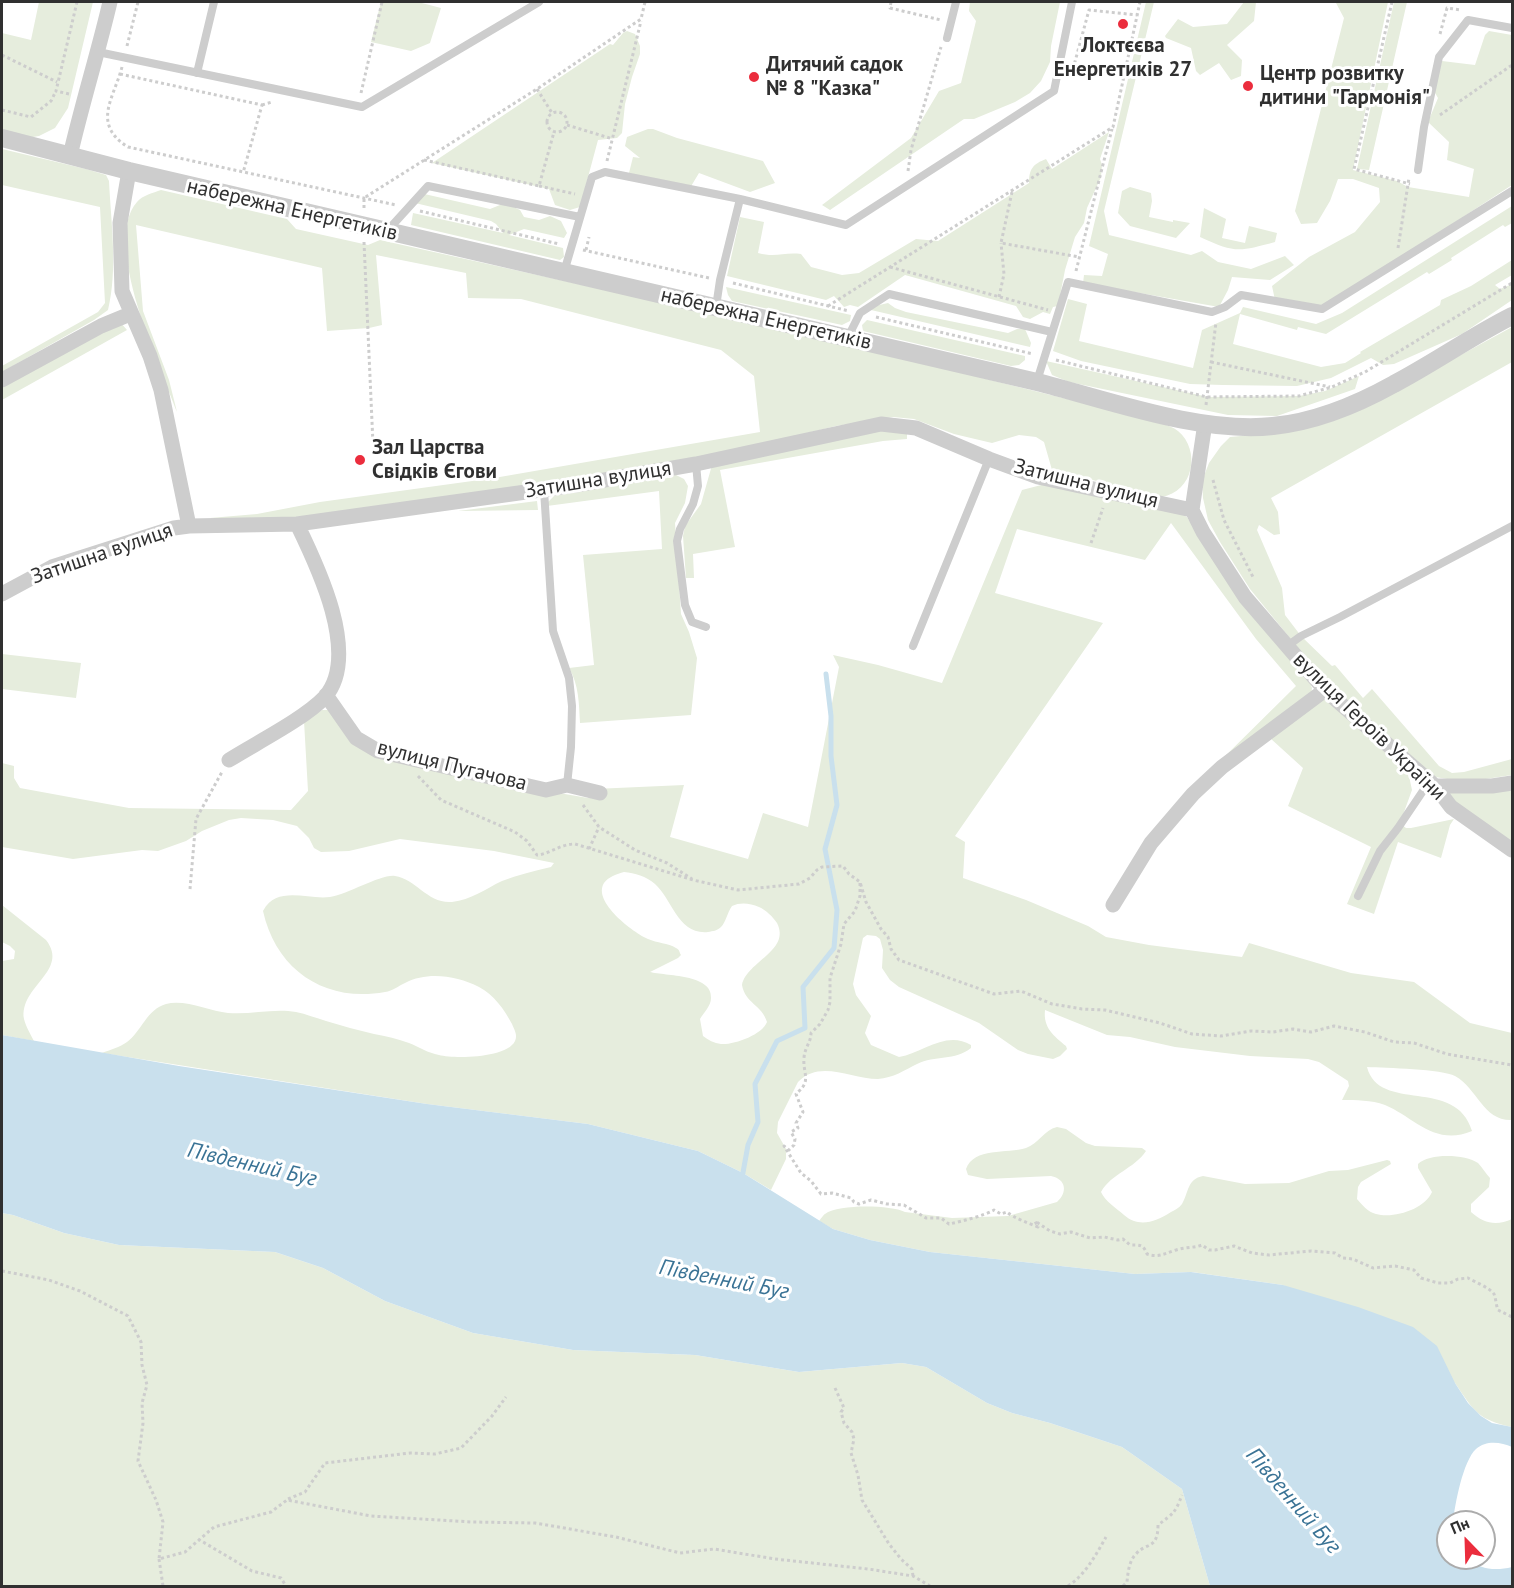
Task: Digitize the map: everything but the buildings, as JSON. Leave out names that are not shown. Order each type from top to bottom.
[{"type":"street","points":[[70,156],[110,2]]},
{"type":"street","name":"набережна Енергетиків","points":[[2,138],[364,227],[1036,382],[1152,412],[1242,428],[1291,424],[1324,414],[1393,385],[1512,316]]},
{"type":"street","points":[[129,171],[120,214],[122,291],[150,356],[163,397],[189,526]]},
{"type":"street","points":[[2,380],[101,326],[130,314]]},
{"type":"street","points":[[1192,510],[1205,423]]},
{"type":"street","name":"Затишна вулиця","points":[[2,594],[52,567],[159,532],[189,526],[297,524],[544,490],[696,464],[881,424],[916,428],[988,459],[1038,477],[1192,510]]},
{"type":"street","name":"вулиця Героїв України","points":[[1192,510],[1203,532],[1245,597],[1325,690],[1432,784],[1451,807],[1512,850]]},
{"type":"street","points":[[229,760],[302,714],[326,695],[336,674],[340,656],[338,637],[321,573],[297,524]]},
{"type":"street","points":[[1113,904],[1151,843],[1193,794],[1222,767],[1325,690]]},
{"type":"street","name":"вулиця Пугачова","points":[[326,695],[356,738],[378,751],[546,790],[567,785],[600,793]]},
{"type":"street","points":[[1432,784],[1492,786],[1512,783]]},
{"type":"lane","points":[[197,73],[214,2]]},
{"type":"lane","points":[[98,52],[362,107],[539,2]]},
{"type":"lane","points":[[945,41],[956,2]]},
{"type":"lane","points":[[563,273],[592,177],[604,172],[740,199],[846,225],[1054,91],[1072,2]]},
{"type":"lane","points":[[1418,170],[1424,127],[1439,57],[1468,21],[1512,28]]},
{"type":"lane","points":[[386,232],[428,186],[580,217]]},
{"type":"lane","points":[[1036,382],[1068,282],[1212,312],[1241,296],[1322,309],[1512,191]]},
{"type":"lane","points":[[716,307],[720,280],[740,199]]},
{"type":"lane","points":[[847,339],[860,314],[889,294],[1052,332]]},
{"type":"lane","points":[[913,646],[988,459]]},
{"type":"lane","points":[[696,464],[698,486],[693,504],[680,529],[678,541],[685,605],[692,622],[706,627]]},
{"type":"lane","points":[[544,490],[553,631],[569,678],[572,706],[567,785]]},
{"type":"lane","points":[[1286,647],[1301,636],[1512,526]]},
{"type":"lane","points":[[1358,896],[1380,851],[1432,784]]},
{"type":"path","points":[[2,110],[31,117],[51,101],[56,91],[77,2]]},
{"type":"path","points":[[138,2],[120,74],[108,102],[110,133],[128,147],[364,198],[720,280],[1207,397],[1299,396],[1332,387],[1365,372],[1512,283]]},
{"type":"path","points":[[357,106],[382,2]]},
{"type":"path","points":[[604,172],[645,2]]},
{"type":"path","points":[[891,2],[890,8],[951,22]]},
{"type":"path","points":[[1074,284],[1113,128],[1140,2]]},
{"type":"path","points":[[1392,2],[1354,169],[1410,184]]},
{"type":"path","points":[[936,30],[942,10]]},
{"type":"path","points":[[1071,75],[1089,10],[1137,15]]},
{"type":"path","points":[[364,198],[537,89],[641,19]]},
{"type":"path","points":[[906,186],[911,150],[945,41]]},
{"type":"path","points":[[2,55],[57,82]]},
{"type":"path","points":[[1424,127],[1512,65]]},
{"type":"path","points":[[120,74],[262,105],[243,173]]},
{"type":"path","points":[[537,89],[552,113]]},
{"type":"path","points":[[56,91],[84,97]]},
{"type":"path","points":[[552,113],[564,114],[567,124],[563,131],[554,132],[549,129],[546,123],[548,116],[552,113]]},
{"type":"path","points":[[567,124],[613,139]]},
{"type":"path","points":[[828,306],[1113,128]]},
{"type":"path","points":[[539,186],[554,132]]},
{"type":"path","points":[[424,160],[586,197]]},
{"type":"path","points":[[999,297],[1004,274],[1001,243],[1012,192]]},
{"type":"path","points":[[364,198],[374,444]]},
{"type":"path","points":[[586,250],[591,230]]},
{"type":"path","points":[[1001,243],[1079,257]]},
{"type":"path","points":[[890,267],[1058,313]]},
{"type":"path","points":[[1205,320],[1216,322],[1205,423]]},
{"type":"path","points":[[1211,362],[1332,387]]},
{"type":"path","points":[[1211,470],[1224,520],[1259,589]]},
{"type":"path","points":[[1092,543],[1108,492]]},
{"type":"path","points":[[406,756],[422,781],[441,800],[464,812],[515,832],[527,841],[536,855],[546,854],[569,844],[693,880],[738,890],[800,884],[810,878],[820,867],[843,866],[860,882],[866,902],[880,929],[888,937],[891,950],[899,960],[994,994],[1021,990],[1052,1004],[1105,1010],[1160,1023],[1192,1034],[1221,1036],[1251,1031],[1273,1032],[1293,1029],[1311,1032],[1334,1026],[1365,1032],[1394,1042],[1414,1042],[1447,1054],[1512,1065]]},
{"type":"path","points":[[190,889],[196,819],[229,760]]},
{"type":"path","points":[[567,785],[570,792],[599,827],[635,850],[667,863],[693,880]]},
{"type":"path","points":[[589,849],[599,827]]},
{"type":"path","points":[[860,882],[858,903],[855,911],[844,924],[841,944],[830,978],[828,1010],[820,1024],[810,1033],[811,1041],[806,1048],[803,1060],[804,1085],[796,1094],[803,1112],[796,1123],[798,1128],[791,1132],[795,1139],[794,1145],[789,1150],[784,1146],[801,1173],[811,1181],[818,1192],[851,1198],[859,1204],[871,1200],[908,1206],[926,1218],[941,1218],[950,1224],[976,1215],[985,1215],[994,1210],[1000,1214],[1006,1212],[1038,1227],[1035,1221],[1050,1231],[1060,1234],[1071,1232],[1090,1238],[1123,1239],[1130,1245],[1140,1244],[1147,1254],[1152,1256],[1202,1245],[1209,1250],[1234,1246],[1252,1253],[1269,1255],[1311,1251],[1335,1253],[1370,1267],[1395,1266],[1414,1270],[1421,1278],[1438,1283],[1450,1283],[1468,1278],[1478,1285],[1489,1288],[1494,1295],[1498,1310],[1512,1317]]},
{"type":"path","points":[[2,1271],[49,1280],[80,1291],[128,1316],[141,1342],[141,1365],[147,1385],[142,1403],[143,1423],[138,1461],[156,1500],[163,1522],[159,1559],[163,1587]]},
{"type":"path","points":[[835,1388],[844,1408],[841,1412],[844,1423],[852,1432],[854,1439],[851,1453],[858,1475],[862,1500],[889,1544],[900,1559],[912,1569],[913,1576]]},
{"type":"path","points":[[159,1559],[185,1552],[214,1527],[271,1512],[287,1500],[304,1492],[325,1463],[410,1454],[435,1454],[461,1448],[492,1416],[506,1397]]},
{"type":"path","points":[[1123,1587],[1127,1582],[1128,1569],[1137,1552],[1150,1546],[1158,1534],[1158,1525],[1173,1514],[1179,1506],[1182,1495]]},
{"type":"path","points":[[287,1500],[371,1516],[535,1523],[616,1537],[680,1553],[714,1549],[913,1576],[930,1587]]},
{"type":"path","points":[[1068,1587],[1076,1581],[1096,1556],[1106,1537]]},
{"type":"path","points":[[198,1539],[252,1571],[281,1578],[286,1587]]},
{"type":"green space","points":[[39,2],[93,2],[68,108],[55,128],[39,136],[27,138],[2,130],[2,33],[31,40]]},
{"type":"green space","points":[[381,2],[418,2],[441,8],[430,43],[411,51],[371,42]]},
{"type":"green space","points":[[970,2],[1060,2],[1050,62],[1041,81],[1030,93],[1015,102],[974,119],[964,119],[830,210],[822,205],[911,138],[939,91],[961,83],[976,21],[969,11]]},
{"type":"green space","points":[[1146,2],[1154,2],[1104,211],[1109,235],[1191,255],[1202,251],[1218,262],[1251,269],[1285,256],[1294,265],[1270,280],[1232,277],[1219,307],[1083,283],[1084,275],[1102,276],[1108,254],[1089,246]]},
{"type":"green space","points":[[1244,2],[1256,2],[1254,21],[1227,45],[1242,60],[1241,76],[1231,80],[1219,63],[1200,75],[1196,71],[1191,48],[1165,36],[1178,19],[1193,27],[1227,24]]},
{"type":"green space","points":[[1337,2],[1388,2],[1353,170],[1397,181],[1408,187],[1469,197],[1474,169],[1447,160],[1449,142],[1428,122],[1438,98],[1434,91],[1442,61],[1475,65],[1485,35],[1489,31],[1512,35],[1512,185],[1365,281],[1319,307],[1275,300],[1272,286],[1309,257],[1355,232],[1380,202],[1379,188],[1353,179],[1338,179],[1330,201],[1317,223],[1301,224],[1295,211],[1344,18]]},
{"type":"green space","points":[[1394,2],[1407,2],[1369,170],[1357,169]]},
{"type":"green space","points":[[627,31],[635,34],[640,46],[640,54],[625,104],[622,133],[617,138],[598,140],[580,207],[570,210],[555,205],[549,189],[432,163],[610,44],[613,45]]},
{"type":"green space","points":[[648,129],[763,161],[775,183],[750,192],[699,173],[690,188],[629,173],[633,157],[640,158],[625,146],[627,137]]},
{"type":"green space","points":[[1109,132],[1100,159],[1101,177],[1087,208],[1084,223],[1075,237],[1065,270],[1058,306],[1053,307],[1050,314],[1043,312],[1030,319],[1023,317],[1016,306],[905,275],[858,307],[850,305],[844,307],[834,296],[826,300],[727,276],[740,217],[764,222],[758,253],[801,254],[811,267],[842,275],[859,273],[916,239],[938,241],[1029,183],[1031,171],[1038,163],[1046,159],[1052,169]]},
{"type":"green space","points":[[2,149],[106,175],[109,181],[113,278],[108,310],[2,372],[2,366],[98,312],[105,303],[100,207],[2,185]]},
{"type":"green space","points":[[1130,187],[1151,193],[1149,217],[1190,223],[1176,238],[1130,226],[1118,213],[1122,191]]},
{"type":"green space","points":[[161,190],[287,219],[296,229],[368,245],[380,240],[576,284],[869,351],[1160,423],[1176,430],[1185,439],[1190,449],[1190,469],[1181,487],[1172,494],[1161,497],[1052,470],[1044,442],[1036,437],[1019,435],[992,443],[954,434],[914,419],[893,417],[836,426],[778,440],[731,455],[373,509],[267,520],[210,518],[257,514],[320,502],[494,478],[760,432],[754,376],[721,350],[521,299],[468,298],[466,273],[376,255],[382,325],[327,331],[322,268],[136,225],[143,311],[169,380],[177,412],[138,306],[126,246],[128,221],[137,202]]},
{"type":"green space","points":[[420,193],[490,209],[505,203],[520,210],[524,217],[539,220],[550,216],[561,221],[567,233],[564,238],[524,229],[509,235],[563,248],[564,257],[560,260],[411,225],[413,213],[503,233],[491,221],[415,203]]},
{"type":"green space","points":[[1512,206],[1512,223],[1505,227],[1503,225],[1451,258],[1452,260],[1429,274],[1427,272],[1326,334],[1298,327],[1297,330],[1240,314],[1233,344],[1321,367],[1345,363],[1440,305],[1441,300],[1471,286],[1512,260],[1512,275],[1495,285],[1500,289],[1512,284],[1512,300],[1462,334],[1394,364],[1383,365],[1371,358],[1331,378],[1297,386],[1190,384],[1081,361],[1053,351],[1068,299],[1087,304],[1079,341],[1193,368],[1202,330],[1240,313],[1243,307],[1316,324],[1342,313]]},
{"type":"green space","points":[[1204,208],[1226,219],[1222,238],[1245,243],[1249,226],[1277,233],[1275,242],[1253,248],[1237,249],[1221,246],[1200,237]]},
{"type":"green space","points":[[726,287],[851,315],[850,321],[842,325],[732,301]]},
{"type":"green space","points":[[888,303],[906,312],[1008,333],[1017,329],[1025,329],[1031,343],[1030,347],[871,310],[875,306]]},
{"type":"green space","points":[[867,320],[1025,356],[1025,360],[1019,365],[1011,366],[863,331],[862,325]]},
{"type":"green space","points":[[121,323],[127,330],[2,400],[2,388],[61,352]]},
{"type":"green space","points":[[1512,327],[1512,362],[1271,498],[1278,512],[1280,534],[1274,535],[1259,525],[1257,530],[1282,588],[1285,615],[1301,636],[1332,666],[1335,665],[1363,698],[1372,689],[1439,766],[1452,773],[1512,759],[1512,775],[1466,782],[1435,777],[1413,760],[1320,675],[1250,589],[1220,542],[1208,520],[1202,481],[1209,463],[1230,437],[1294,431],[1382,398]]},
{"type":"green space","points":[[1046,361],[1208,397],[1299,396],[1325,391],[1359,376],[1355,389],[1277,416],[1228,415],[1069,382],[1052,375]]},
{"type":"green space","points":[[888,429],[907,433],[907,439],[883,441],[720,470],[735,547],[693,554],[694,578],[686,578],[683,536],[685,526],[701,504],[712,465]]},
{"type":"green space","points":[[676,475],[684,479],[688,486],[685,503],[675,523],[681,614],[697,658],[691,715],[580,723],[577,688],[569,668],[594,665],[583,555],[662,549],[659,491],[547,506],[548,502],[554,496]]},
{"type":"green space","points":[[1049,483],[1187,517],[1222,574],[1308,678],[1312,688],[1311,697],[1211,770],[1296,686],[1256,639],[1171,523],[1145,560],[1017,529],[995,593],[1103,623],[955,836],[965,842],[963,878],[1026,900],[1088,926],[1106,937],[1242,957],[1249,943],[1351,973],[1414,982],[1470,1023],[1512,1033],[1512,1120],[1502,1119],[1487,1110],[1470,1088],[1455,1076],[1448,1074],[1413,1069],[1367,1067],[1374,1081],[1386,1089],[1451,1104],[1463,1114],[1472,1131],[1459,1135],[1436,1133],[1380,1103],[1342,1100],[1349,1086],[1348,1081],[1319,1062],[1308,1059],[1250,1056],[1175,1047],[1130,1037],[1107,1035],[1045,1010],[1048,1027],[1067,1049],[1053,1059],[1028,1054],[1018,1050],[979,1023],[899,987],[890,980],[882,968],[883,950],[880,939],[867,935],[863,938],[853,984],[856,995],[871,1016],[865,1033],[871,1045],[899,1057],[944,1041],[962,1041],[971,1045],[971,1048],[958,1055],[924,1061],[889,1077],[878,1079],[826,1071],[807,1075],[798,1082],[778,1122],[777,1133],[786,1149],[786,1159],[771,1190],[743,1173],[698,1151],[588,1124],[427,1104],[102,1053],[127,1042],[154,1011],[173,1003],[189,1004],[228,1013],[296,1012],[401,1040],[431,1053],[447,1056],[480,1056],[502,1051],[515,1041],[515,1030],[498,1003],[479,987],[461,980],[433,976],[414,979],[385,992],[363,994],[323,987],[306,978],[279,950],[263,911],[276,898],[293,895],[330,897],[389,876],[402,878],[444,902],[459,901],[472,897],[502,881],[551,867],[554,863],[494,851],[400,839],[349,851],[321,852],[314,848],[309,838],[297,826],[273,820],[241,818],[229,820],[202,831],[186,841],[158,851],[142,850],[73,859],[2,847],[2,763],[14,766],[14,778],[20,788],[129,808],[291,810],[308,791],[304,721],[322,710],[329,710],[347,736],[524,787],[588,798],[594,789],[684,785],[670,837],[748,859],[763,813],[808,827],[839,667],[833,655],[942,683],[1022,490]],"holes":[[[624,872],[644,877],[655,884],[683,922],[689,928],[698,931],[715,931],[724,923],[732,906],[738,904],[759,907],[773,918],[780,933],[778,941],[752,969],[742,985],[746,996],[765,1016],[767,1022],[760,1031],[740,1041],[727,1044],[716,1043],[703,1036],[700,1019],[710,1004],[710,990],[697,980],[650,972],[678,958],[681,955],[679,950],[648,939],[625,924],[604,899],[602,891],[604,883],[610,877]]]},
{"type":"green space","points":[[537,501],[538,510],[458,511]]},
{"type":"green space","points":[[2,654],[81,663],[76,698],[2,689]]},
{"type":"green space","points":[[1323,697],[1367,734],[1409,776],[1412,790],[1400,823],[1406,828],[1411,828],[1454,819],[1450,825],[1441,858],[1398,842],[1374,914],[1347,904],[1371,847],[1288,806],[1303,768],[1270,738]]},
{"type":"green space","points":[[1447,790],[1512,790],[1512,844],[1454,803]]},
{"type":"green space","points":[[2,905],[46,940],[52,951],[52,961],[48,970],[24,1007],[24,1019],[34,1041],[2,1035],[2,961],[14,959],[15,951],[2,942]]},
{"type":"green space","points":[[1057,1127],[1066,1129],[1086,1143],[1095,1146],[1142,1148],[1146,1151],[1111,1180],[1101,1192],[1124,1215],[1141,1222],[1159,1219],[1178,1208],[1191,1183],[1203,1176],[1245,1184],[1289,1183],[1329,1171],[1348,1170],[1387,1160],[1391,1164],[1361,1182],[1357,1199],[1373,1213],[1400,1214],[1416,1208],[1432,1192],[1418,1168],[1418,1164],[1423,1160],[1438,1156],[1456,1156],[1478,1163],[1490,1178],[1489,1187],[1471,1204],[1471,1212],[1491,1223],[1501,1223],[1512,1219],[1512,1427],[1491,1421],[1478,1413],[1455,1383],[1283,1285],[1192,1272],[1135,1274],[930,1252],[870,1240],[833,1229],[819,1221],[824,1214],[841,1208],[853,1207],[888,1208],[952,1218],[1008,1216],[1057,1202],[1063,1194],[1064,1186],[1060,1180],[1051,1176],[987,1179],[968,1175],[966,1169],[976,1157],[992,1152],[1026,1148]]},
{"type":"green space","points":[[2,1213],[64,1233],[119,1245],[275,1252],[323,1268],[385,1301],[473,1333],[573,1350],[695,1355],[799,1372],[902,1363],[926,1367],[987,1403],[1122,1447],[1182,1489],[1210,1586],[2,1586]]},
{"type":"water","name":"Південний Буг","points":[[2,1035],[179,1066],[427,1104],[588,1124],[698,1151],[743,1173],[833,1229],[870,1240],[930,1252],[1135,1274],[1191,1272],[1283,1285],[1358,1307],[1413,1327],[1437,1346],[1455,1383],[1468,1403],[1492,1423],[1512,1427],[1512,1447],[1489,1443],[1480,1446],[1471,1455],[1455,1510],[1436,1510],[1436,1570],[1496,1570],[1512,1567],[1512,1586],[1210,1586],[1182,1489],[1122,1447],[987,1403],[926,1367],[902,1363],[799,1372],[695,1355],[573,1350],[473,1333],[385,1301],[323,1268],[275,1252],[119,1245],[64,1233],[2,1213]]},
{"type":"waterway","points":[[742,1178],[748,1145],[758,1122],[755,1084],[777,1041],[805,1028],[803,987],[834,948],[837,910],[825,849],[837,805],[831,756],[831,716],[826,674]]},
{"type":"place","name":"Локтєєва Енергетиків 27","points":[[1123,24]]},
{"type":"place","name":"Дитячий садок № 8 \"Казка\"","points":[[754,77]]},
{"type":"place","name":"Центр розвитку дитини \"Гармонія\"","points":[[1248,86]]},
{"type":"place","name":"Зал Царства Свідків Єгови","points":[[360,460]]}]
